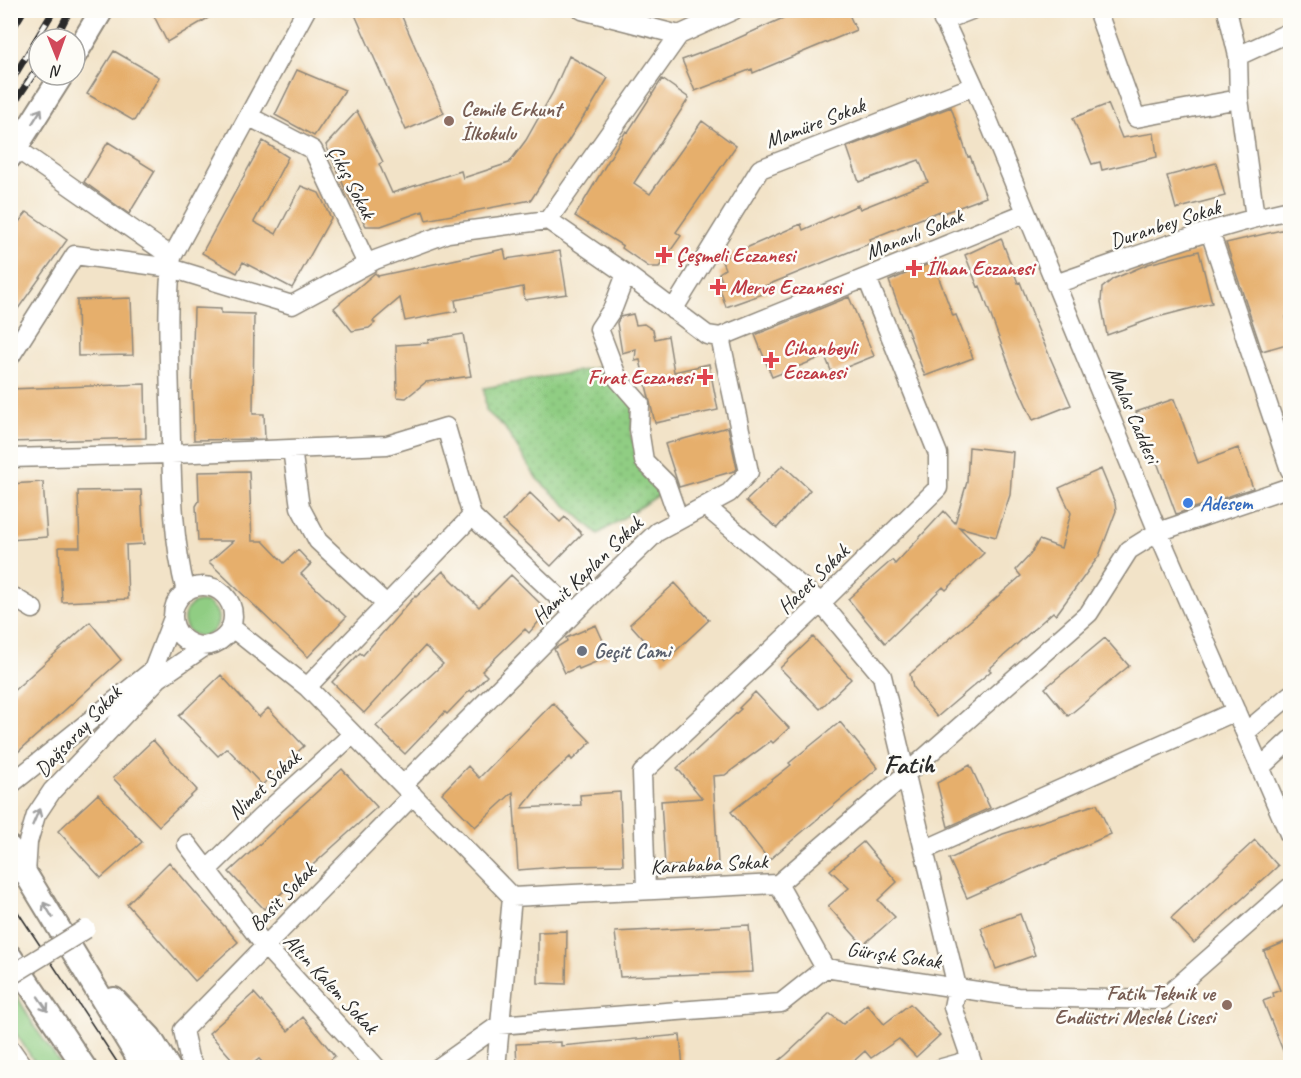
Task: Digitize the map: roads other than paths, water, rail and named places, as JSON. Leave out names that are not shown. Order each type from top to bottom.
[{"type":"main road","points":[[87,35],[102,10]]},
{"type":"main road","points":[[14,153],[55,87]]},
{"type":"main road","points":[[10,848],[144,1068]]},
{"type":"main road","points":[[10,956],[85,1068]]},
{"type":"main road","points":[[81,963],[150,1037],[169,1068]]},
{"type":"street","points":[[186,592],[178,562],[171,454],[168,291],[171,263],[306,10]]},
{"type":"street","points":[[582,10],[679,35]]},
{"type":"street","points":[[548,220],[679,35],[734,10]]},
{"type":"street","points":[[941,16],[971,10]]},
{"type":"street","points":[[1097,10],[1136,118],[1239,99]]},
{"type":"street","points":[[1227,10],[1238,56],[1239,99],[1256,218]]},
{"type":"street","name":"Malas Caddesi","points":[[941,16],[974,86],[1158,532],[1290,836]]},
{"type":"street","points":[[1238,56],[1290,32]]},
{"type":"street","name":"Mamüre Sokak","points":[[674,310],[760,169],[974,86]]},
{"type":"street","name":"Çıkış Sokak","points":[[250,117],[313,150],[367,264]]},
{"type":"street","points":[[14,153],[171,263]]},
{"type":"street","name":"Duranbey Sokak","points":[[1055,284],[1210,232],[1290,210]]},
{"type":"street","name":"Manavlı Sokak","points":[[720,337],[1025,213]]},
{"type":"street","points":[[10,357],[75,255],[171,263],[292,305],[367,264],[448,233],[548,220],[626,274],[707,335],[720,337]]},
{"type":"street","points":[[1210,232],[1290,470]]},
{"type":"street","points":[[626,274],[613,308],[599,329],[618,379],[640,404],[639,429],[644,460],[666,483],[679,520]]},
{"type":"street","name":"Hacet Sokak","points":[[646,890],[642,773],[938,488],[938,454],[867,278]]},
{"type":"street","name":"Hamit Kaplan Sokak","points":[[408,790],[574,612],[657,532],[729,493],[748,472],[720,337]]},
{"type":"street","points":[[10,458],[387,446],[446,427],[472,516],[574,612]]},
{"type":"street","points":[[292,449],[300,507],[318,541],[387,605]]},
{"type":"street","name":"Karababa Sokak","points":[[512,897],[778,884],[1089,613],[1129,550],[1158,532],[1290,487]]},
{"type":"street","points":[[705,506],[821,603],[882,676],[957,987],[953,1007],[972,1064],[942,1068]]},
{"type":"street","points":[[307,687],[472,516]]},
{"type":"street","points":[[200,586],[210,587],[227,598],[233,617],[231,627],[217,642],[197,645],[187,641],[175,627],[173,618],[177,600],[186,592],[200,586]]},
{"type":"street","points":[[10,595],[33,609]]},
{"type":"street","name":"Dağsaray Sokak","points":[[10,785],[153,670],[173,618]]},
{"type":"street","points":[[231,627],[307,687],[512,897],[496,1068]]},
{"type":"street","name":"Dağsaray Sokak","points":[[26,874],[28,842],[36,815],[52,791],[159,678],[207,645]]},
{"type":"street","points":[[1246,732],[1290,694]]},
{"type":"street","points":[[924,850],[1236,711]]},
{"type":"street","name":"Nimet Sokak","points":[[207,870],[260,818],[353,734]]},
{"type":"street","points":[[1261,767],[1290,740]]},
{"type":"street","name":"Basit Sokak","points":[[195,1068],[189,1058],[183,1030],[265,946],[408,790]]},
{"type":"street","name":"Altın Kalem Sokak","points":[[187,844],[265,946],[377,1068]]},
{"type":"street","points":[[778,884],[825,968]]},
{"type":"street","name":"Gürışık Sokak","points":[[499,1025],[781,1003],[825,968],[1017,997],[1162,1000],[1290,887]]},
{"type":"street","points":[[10,976],[86,929]]},
{"type":"street","points":[[438,1068],[499,1025]]},
{"type":"street","points":[[10,1048],[24,1068]]},
{"type":"tram line","points":[[10,900],[121,1068]]},
{"type":"railway","points":[[10,33],[24,10]]},
{"type":"railway","points":[[10,83],[54,10]]},
{"type":"railway","points":[[61,27],[70,10]]},
{"type":"railway","points":[[10,109],[27,84]]},
{"type":"place","name":"Cemile Erkunt İlkokulu","points":[[449,121]]},
{"type":"place","name":"Çeşmeli Eczanesi","points":[[664,255]]},
{"type":"place","name":"İlhan Eczanesi","points":[[914,268]]},
{"type":"place","name":"Merve Eczanesi","points":[[718,287]]},
{"type":"place","name":"Cihanbeyli Eczanesi","points":[[771,360]]},
{"type":"place","name":"Fırat Eczanesi","points":[[705,377]]},
{"type":"place","name":"Adesem","points":[[1188,503]]},
{"type":"place","name":"Geçit Cami","points":[[582,651]]},
{"type":"place","name":"Fatih Teknik ve Endüstri Meslek Lisesi","points":[[1227,1005]]},
{"type":"district","name":"Fatih","points":[[909,764]]}]
